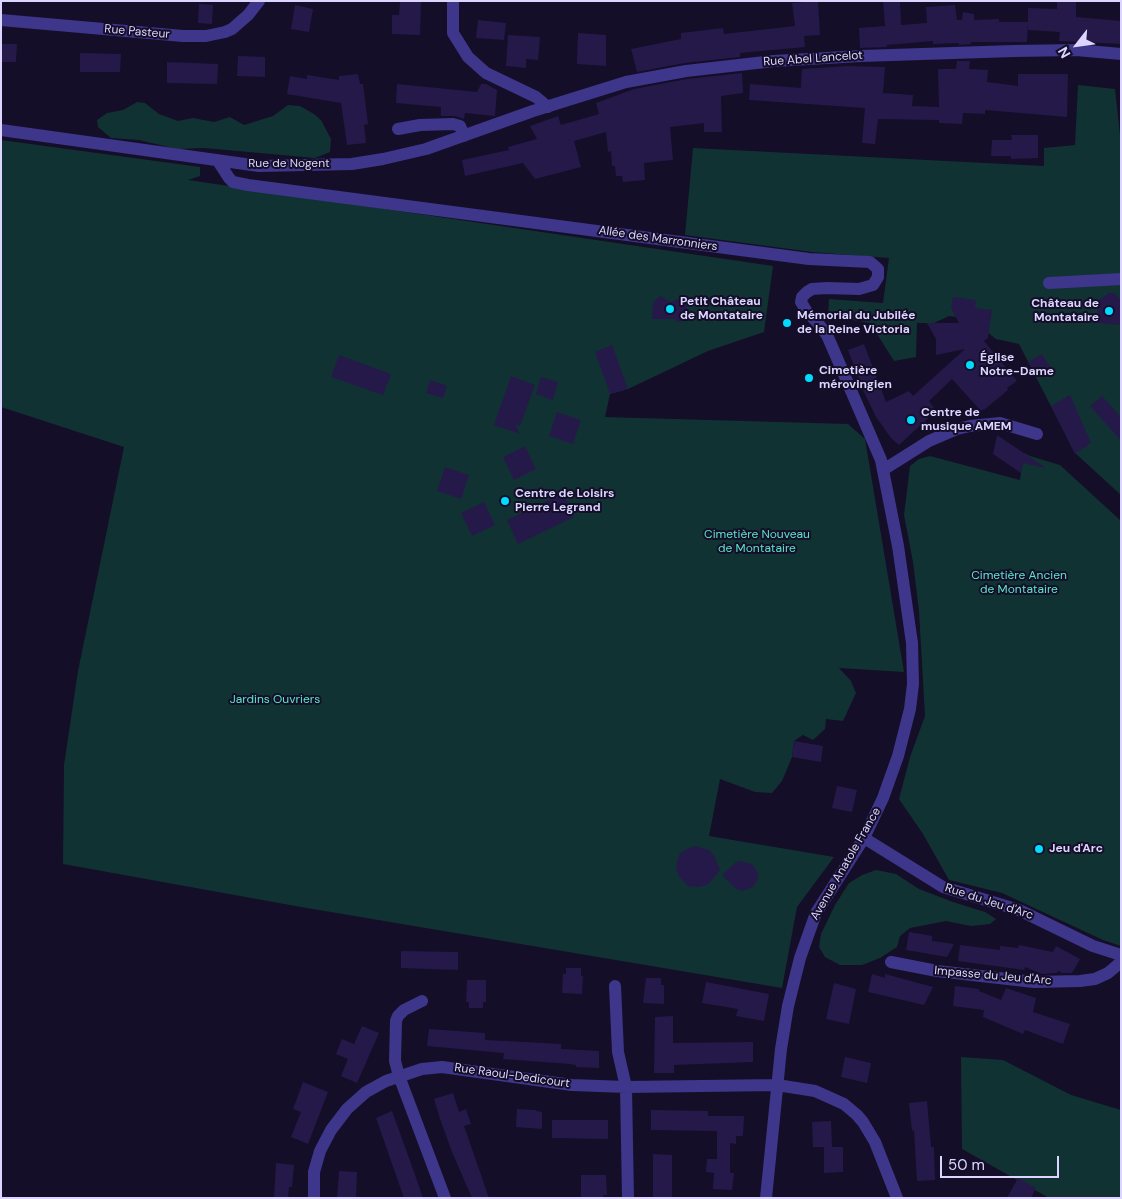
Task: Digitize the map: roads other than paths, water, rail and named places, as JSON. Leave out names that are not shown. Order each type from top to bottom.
[{"type":"street","name":"Rue Pasteur","points":[[1,20],[183,36],[206,36],[225,32],[232,28],[248,15],[259,1]]},
{"type":"street","points":[[453,1],[452,28],[456,39],[468,58],[486,73],[536,97],[548,107]]},
{"type":"street","name":"Rue Abel Lancelot","points":[[512,119],[644,77],[686,70],[774,61],[861,56],[1076,50],[1121,54]]},
{"type":"street","name":"Rue de Nogent","points":[[1,130],[218,162],[259,166],[352,164],[410,153],[512,119]]},
{"type":"street","points":[[398,129],[420,125],[453,124],[460,126],[464,136]]},
{"type":"street","name":"Allée des Marronniers","points":[[218,162],[233,182],[248,185],[809,260],[870,262],[875,265],[879,272],[873,286],[859,289],[812,289],[802,297],[801,302],[806,312],[827,335],[863,416]]},
{"type":"street","points":[[1049,283],[1121,279]]},
{"type":"street","name":"Avenue Anatole France","points":[[766,1198],[777,1085],[788,1006],[804,944],[816,913],[864,838],[884,798],[908,722],[913,684],[911,629],[898,546],[883,470],[877,449],[863,416]]},
{"type":"street","points":[[883,470],[929,441],[957,429],[1000,423],[1037,434]]},
{"type":"street","name":"Rue du Jeu d'Arc","points":[[864,838],[944,887],[1019,910],[1093,946],[1121,955]]},
{"type":"street","name":"Impasse du Jeu d'Arc","points":[[890,962],[937,972],[1034,982],[1095,979],[1108,973],[1121,962]]},
{"type":"street","points":[[615,986],[618,1052],[626,1087],[628,1198]]},
{"type":"street","points":[[422,1001],[404,1010],[398,1016],[396,1021],[395,1061],[446,1198]]},
{"type":"street","name":"Rue Raoul-Dedicourt","points":[[314,1198],[313,1184],[317,1161],[331,1130],[347,1109],[376,1086],[399,1076],[433,1067],[452,1067],[548,1083],[626,1087],[777,1085],[806,1089],[826,1095],[844,1104],[857,1115],[872,1136],[898,1198]]},
{"type":"place","name":"Petit Château de Montataire","points":[[670,309]]},
{"type":"place","name":"Château de Montataire","points":[[1109,311]]},
{"type":"place","name":"Mémorial du Jubilée de la Reine Victoria","points":[[787,323]]},
{"type":"place","name":"Église Notre-Dame","points":[[970,365]]},
{"type":"place","name":"Cimetière mérovingien","points":[[809,378]]},
{"type":"place","name":"Centre de musique AMEM","points":[[911,420]]},
{"type":"place","name":"Centre de Loisirs Pierre Legrand","points":[[505,501]]},
{"type":"place","name":"Jeu d'Arc","points":[[1039,849]]},
{"type":"park label","name":"Cimetière Nouveau de Montataire","points":[[757,542]]},
{"type":"park label","name":"Cimetière Ancien de Montataire","points":[[1019,583]]},
{"type":"park label","name":"Jardins Ouvriers","points":[[275,700]]}]
